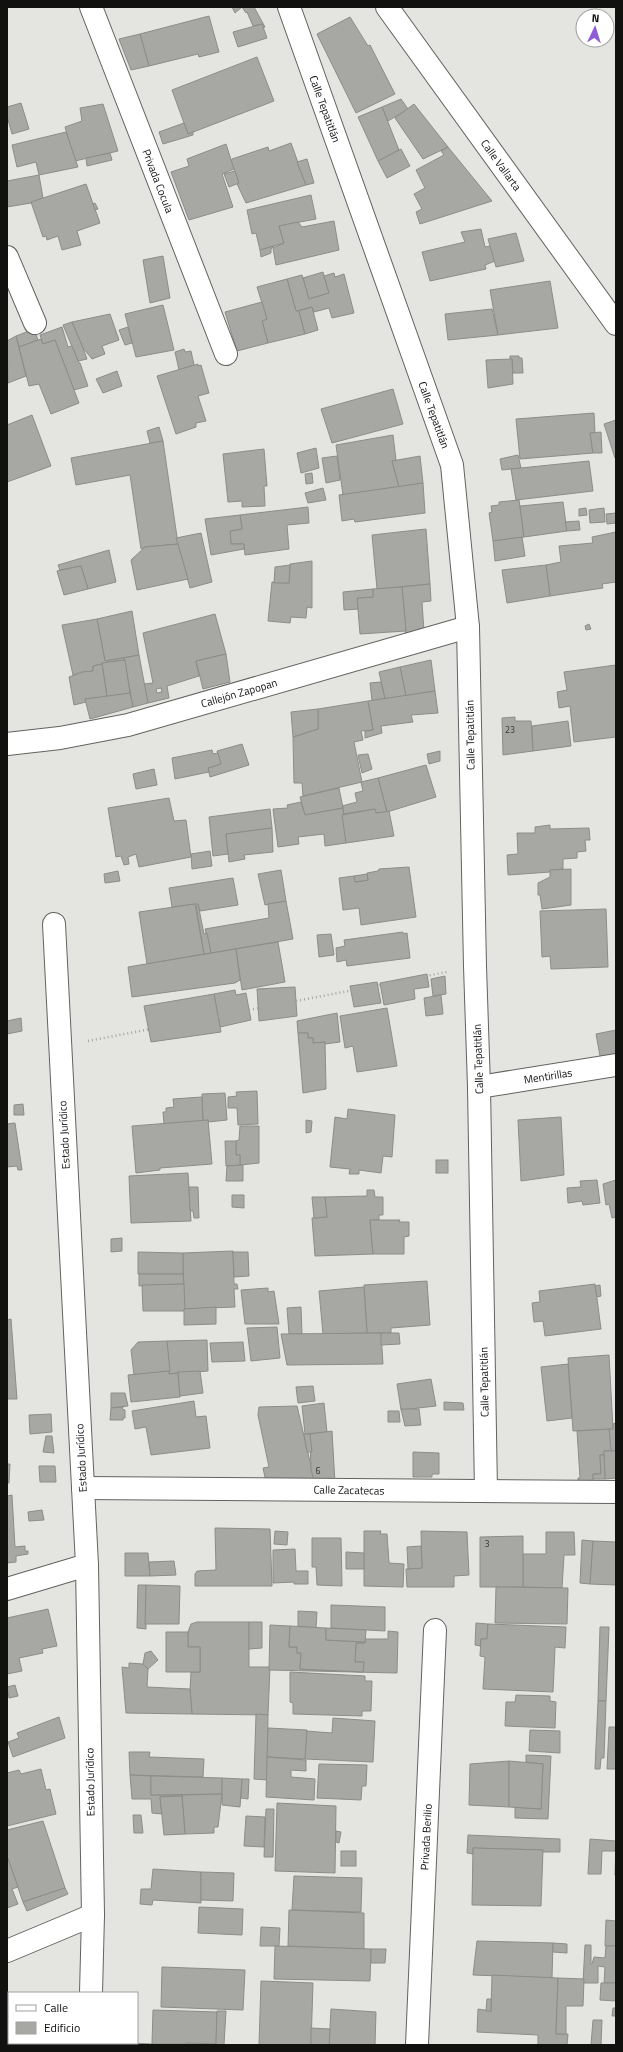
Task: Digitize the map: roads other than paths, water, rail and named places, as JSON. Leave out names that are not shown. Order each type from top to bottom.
[{"type":"street","name":"Privada Cocula","points":[[91,7],[226,354]]},
{"type":"street","name":"Calle Tepatitlán","points":[[289,7],[452,465],[468,627],[479,1087],[486,1491]]},
{"type":"street","name":"Calle Vallarta","points":[[387,7],[616,324]]},
{"type":"street","points":[[7,256],[35,323]]},
{"type":"street","name":"Callejón Zapopan","points":[[7,744],[60,738],[128,725],[468,627]]},
{"type":"street","name":"Estado Jurídico","points":[[54,924],[87,1564],[93,1916],[91,1992]]},
{"type":"street","name":"Mentirillas","points":[[479,1087],[616,1065]]},
{"type":"street","name":"Calle Zacatecas","points":[[83,1488],[616,1492]]},
{"type":"street","points":[[7,1589],[87,1564]]},
{"type":"street","name":"Privada Berilio","points":[[417,2045],[435,1630]]},
{"type":"street","points":[[7,1951],[93,1916]]}]
